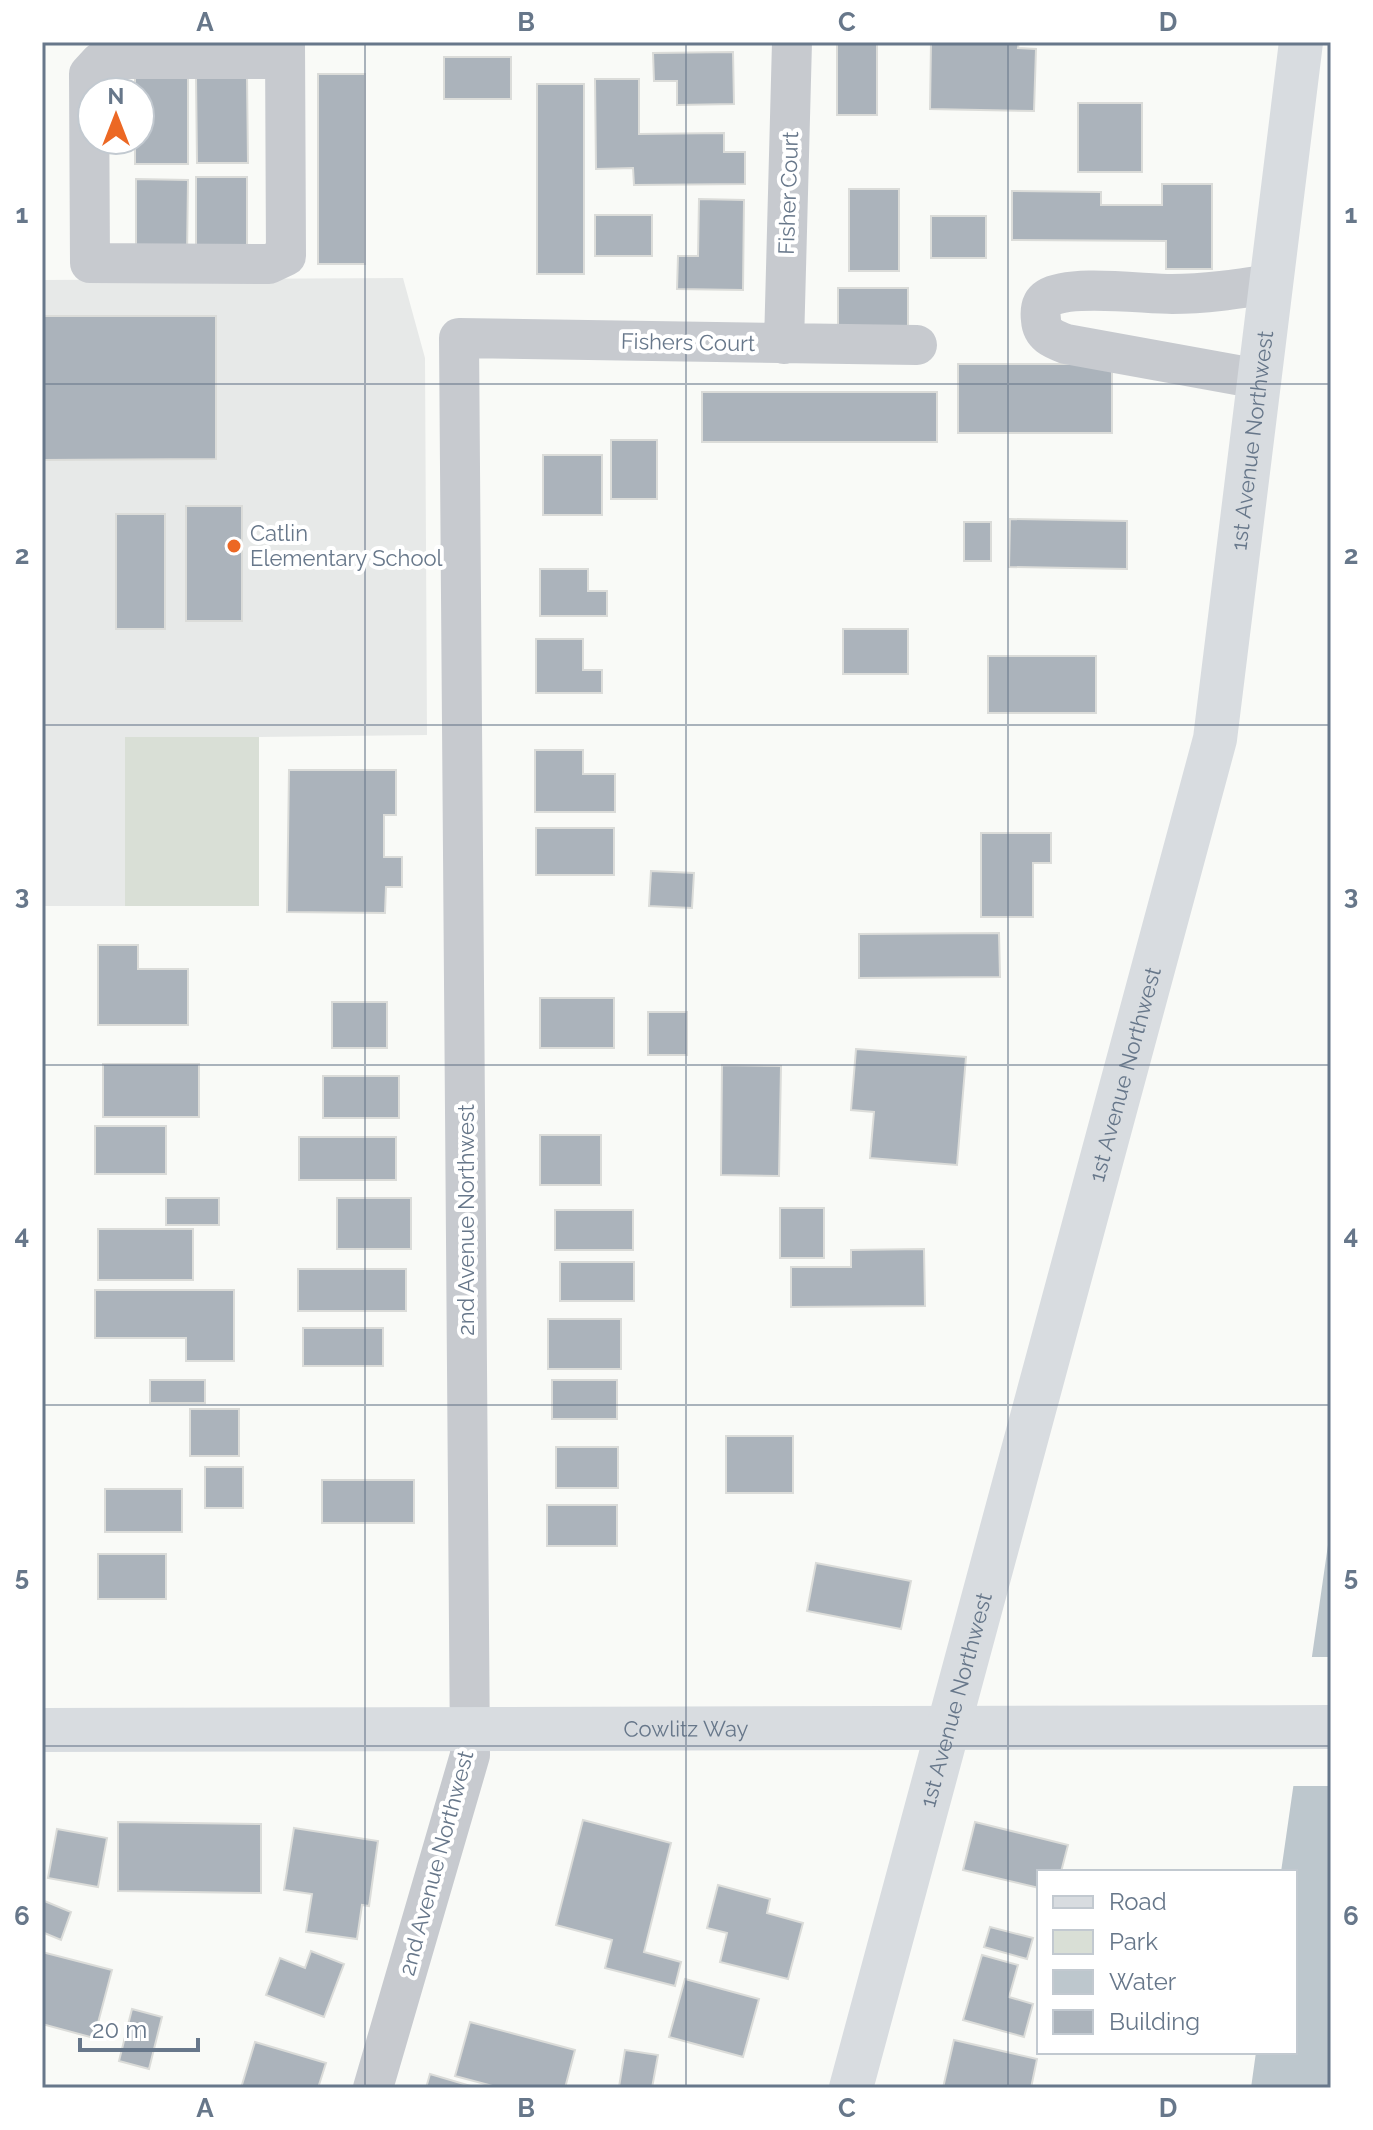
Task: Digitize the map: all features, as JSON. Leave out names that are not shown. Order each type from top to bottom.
[{"type":"main road","name":"1st Avenue Northwest","points":[[851,2088],[1215,739],[1301,42]]},
{"type":"main road","name":"Cowlitz Way","points":[[42,1730],[1331,1727]]},
{"type":"street","name":"Fisher Court","points":[[784,344],[792,42]]},
{"type":"street","points":[[285,50],[286,256],[269,264],[90,263],[89,74],[100,62],[114,59],[285,50]]},
{"type":"street","points":[[1259,379],[1066,344],[1048,336],[1041,324],[1041,306],[1047,299],[1061,293],[1221,292],[1271,284]]},
{"type":"street","name":"Fishers Court","points":[[459,338],[917,345]]},
{"type":"street","name":"2nd Avenue Northwest","points":[[373,2088],[470,1755],[459,338]]},
{"type":"shaded area","name":"Catlin Elementary School","points":[[403,278],[425,358],[427,735],[259,737],[259,906],[42,906],[42,280]]},
{"type":"green space","points":[[125,737],[259,737],[259,906],[125,906]]},
{"type":"water","points":[[1331,1524],[1331,2088],[1251,2088],[1256,2054],[1297,2054],[1297,1870],[1281,1870]]},
{"type":"pier","points":[[1308,1657],[1331,1657],[1331,1786],[1290,1786]]},
{"type":"building","points":[[931,42],[1019,42],[1018,48],[1036,49],[1034,111],[930,109]]},
{"type":"building","points":[[837,44],[877,44],[877,115],[837,115]]},
{"type":"building","points":[[733,52],[734,104],[677,105],[677,81],[654,81],[653,53]]},
{"type":"building","points":[[444,57],[511,57],[511,99],[444,99]]},
{"type":"building","points":[[318,74],[365,74],[365,264],[318,264]]},
{"type":"building","points":[[156,77],[188,77],[188,164],[135,164],[135,156],[156,156]]},
{"type":"building","points":[[196,77],[247,77],[248,163],[197,163]]},
{"type":"building","points":[[595,79],[639,79],[639,134],[724,133],[724,152],[745,152],[745,184],[634,185],[633,168],[596,169]]},
{"type":"building","points":[[537,84],[584,84],[584,274],[537,274]]},
{"type":"building","points":[[1078,103],[1142,103],[1142,172],[1078,172]]},
{"type":"building","points":[[196,177],[247,177],[247,262],[196,262]]},
{"type":"building","points":[[136,179],[188,180],[187,256],[136,256]]},
{"type":"building","points":[[1162,184],[1212,184],[1212,269],[1166,269],[1166,241],[1012,240],[1012,191],[1101,192],[1101,205],[1162,205]]},
{"type":"building","points":[[849,189],[899,189],[899,271],[849,271]]},
{"type":"building","points":[[699,199],[744,200],[743,290],[677,289],[678,256],[698,256]]},
{"type":"building","points":[[595,215],[652,215],[652,256],[595,256]]},
{"type":"building","points":[[931,216],[986,216],[986,258],[931,258]]},
{"type":"building","points":[[838,288],[908,288],[908,330],[838,330]]},
{"type":"building","points":[[42,316],[216,316],[216,459],[42,460]]},
{"type":"building","points":[[958,364],[1112,364],[1112,433],[958,433]]},
{"type":"building","points":[[702,392],[937,392],[937,442],[702,442]]},
{"type":"building","points":[[611,440],[657,440],[657,499],[611,499]]},
{"type":"building","points":[[543,455],[602,455],[602,515],[543,515]]},
{"type":"building","points":[[186,506],[242,506],[242,621],[186,621]]},
{"type":"building","points":[[116,514],[165,514],[165,629],[116,629]]},
{"type":"building","points":[[1010,519],[1127,521],[1127,569],[1009,567]]},
{"type":"building","points":[[964,522],[991,522],[991,561],[964,561]]},
{"type":"building","points":[[540,569],[588,569],[588,591],[607,591],[607,616],[540,616]]},
{"type":"building","points":[[843,629],[908,629],[908,674],[843,674]]},
{"type":"building","points":[[536,639],[583,639],[583,670],[602,670],[602,693],[536,693]]},
{"type":"building","points":[[988,656],[1096,656],[1096,713],[988,713]]},
{"type":"building","points":[[535,750],[583,750],[583,774],[615,774],[615,812],[535,812]]},
{"type":"building","points":[[289,770],[396,770],[396,815],[384,815],[384,857],[402,857],[402,887],[386,887],[385,913],[287,912]]},
{"type":"building","points":[[536,828],[614,828],[614,875],[536,875]]},
{"type":"building","points":[[981,833],[1051,833],[1051,863],[1033,863],[1033,917],[981,917]]},
{"type":"building","points":[[651,871],[694,873],[692,908],[649,906]]},
{"type":"building","points":[[999,933],[1000,977],[859,978],[859,934]]},
{"type":"building","points":[[98,945],[138,945],[138,969],[188,969],[188,1025],[98,1025]]},
{"type":"building","points":[[540,998],[614,998],[614,1048],[540,1048]]},
{"type":"building","points":[[332,1002],[387,1002],[387,1048],[332,1048]]},
{"type":"building","points":[[648,1012],[687,1012],[687,1055],[648,1055]]},
{"type":"building","points":[[856,1049],[966,1057],[957,1165],[870,1158],[874,1112],[851,1110]]},
{"type":"building","points":[[103,1064],[199,1064],[199,1117],[103,1117]]},
{"type":"building","points":[[722,1065],[781,1066],[779,1176],[721,1175]]},
{"type":"building","points":[[323,1076],[399,1076],[399,1118],[323,1118]]},
{"type":"building","points":[[95,1126],[166,1126],[166,1174],[95,1174]]},
{"type":"building","points":[[540,1135],[601,1135],[601,1185],[540,1185]]},
{"type":"building","points":[[299,1137],[396,1137],[396,1180],[299,1180]]},
{"type":"building","points":[[166,1198],[219,1198],[219,1225],[166,1225]]},
{"type":"building","points":[[337,1198],[411,1198],[411,1249],[337,1249]]},
{"type":"building","points":[[780,1208],[824,1208],[824,1258],[780,1258]]},
{"type":"building","points":[[555,1210],[633,1210],[633,1250],[555,1250]]},
{"type":"building","points":[[98,1229],[193,1229],[193,1280],[98,1280]]},
{"type":"building","points":[[924,1249],[925,1306],[791,1307],[791,1267],[851,1267],[851,1250]]},
{"type":"building","points":[[560,1262],[634,1262],[634,1301],[560,1301]]},
{"type":"building","points":[[298,1269],[406,1269],[406,1311],[298,1311]]},
{"type":"building","points":[[95,1290],[234,1290],[234,1361],[186,1361],[186,1338],[95,1338]]},
{"type":"building","points":[[548,1319],[621,1319],[621,1369],[548,1369]]},
{"type":"building","points":[[303,1328],[383,1328],[383,1366],[303,1366]]},
{"type":"building","points":[[150,1380],[205,1380],[205,1403],[150,1403]]},
{"type":"building","points":[[552,1380],[617,1380],[617,1419],[552,1419]]},
{"type":"building","points":[[190,1409],[239,1409],[239,1456],[190,1456]]},
{"type":"building","points":[[726,1436],[793,1436],[793,1493],[726,1493]]},
{"type":"building","points":[[556,1447],[618,1447],[618,1488],[556,1488]]},
{"type":"building","points":[[205,1467],[243,1467],[243,1508],[205,1508]]},
{"type":"building","points":[[322,1480],[414,1480],[414,1523],[322,1523]]},
{"type":"building","points":[[105,1489],[182,1489],[182,1532],[105,1532]]},
{"type":"building","points":[[547,1505],[617,1505],[617,1546],[547,1546]]},
{"type":"building","points":[[98,1554],[166,1554],[166,1599],[98,1599]]},
{"type":"building","points":[[816,1563],[911,1581],[901,1629],[807,1611]]},
{"type":"building","points":[[583,1820],[671,1843],[644,1952],[681,1962],[675,1986],[605,1968],[612,1940],[556,1925]]},
{"type":"building","points":[[118,1822],[261,1824],[261,1893],[118,1891]]},
{"type":"building","points":[[975,1822],[1068,1845],[1062,1870],[1037,1870],[1037,1888],[963,1870]]},
{"type":"building","points":[[294,1828],[378,1841],[369,1906],[362,1905],[357,1939],[306,1932],[312,1894],[284,1890]]},
{"type":"building","points":[[57,1829],[107,1838],[98,1887],[48,1878]]},
{"type":"building","points":[[718,1885],[770,1899],[767,1913],[803,1923],[788,1979],[720,1962],[727,1933],[707,1928]]},
{"type":"building","points":[[42,1900],[71,1912],[61,1940],[42,1932]]},
{"type":"building","points":[[990,1927],[1033,1938],[1027,1959],[984,1947]]},
{"type":"building","points":[[311,1951],[344,1964],[324,2017],[266,1995],[280,1958],[305,1968]]},
{"type":"building","points":[[42,1952],[112,1970],[94,2038],[42,2024]]},
{"type":"building","points":[[982,1955],[1018,1965],[1009,1997],[1033,2004],[1024,2037],[963,2020]]},
{"type":"building","points":[[685,1979],[759,1999],[743,2057],[669,2037]]},
{"type":"building","points":[[132,2009],[162,2017],[149,2069],[119,2061]]},
{"type":"building","points":[[470,2022],[575,2050],[565,2088],[500,2088],[455,2076]]},
{"type":"building","points":[[954,2040],[1037,2059],[1031,2088],[943,2088]]},
{"type":"building","points":[[255,2042],[326,2063],[318,2088],[241,2088]]},
{"type":"building","points":[[625,2050],[658,2055],[652,2088],[619,2087]]},
{"type":"building","points":[[430,2074],[474,2087],[474,2088],[426,2088]]},
{"type":"place","name":"Catlin Elementary School","points":[[234,546]]}]
